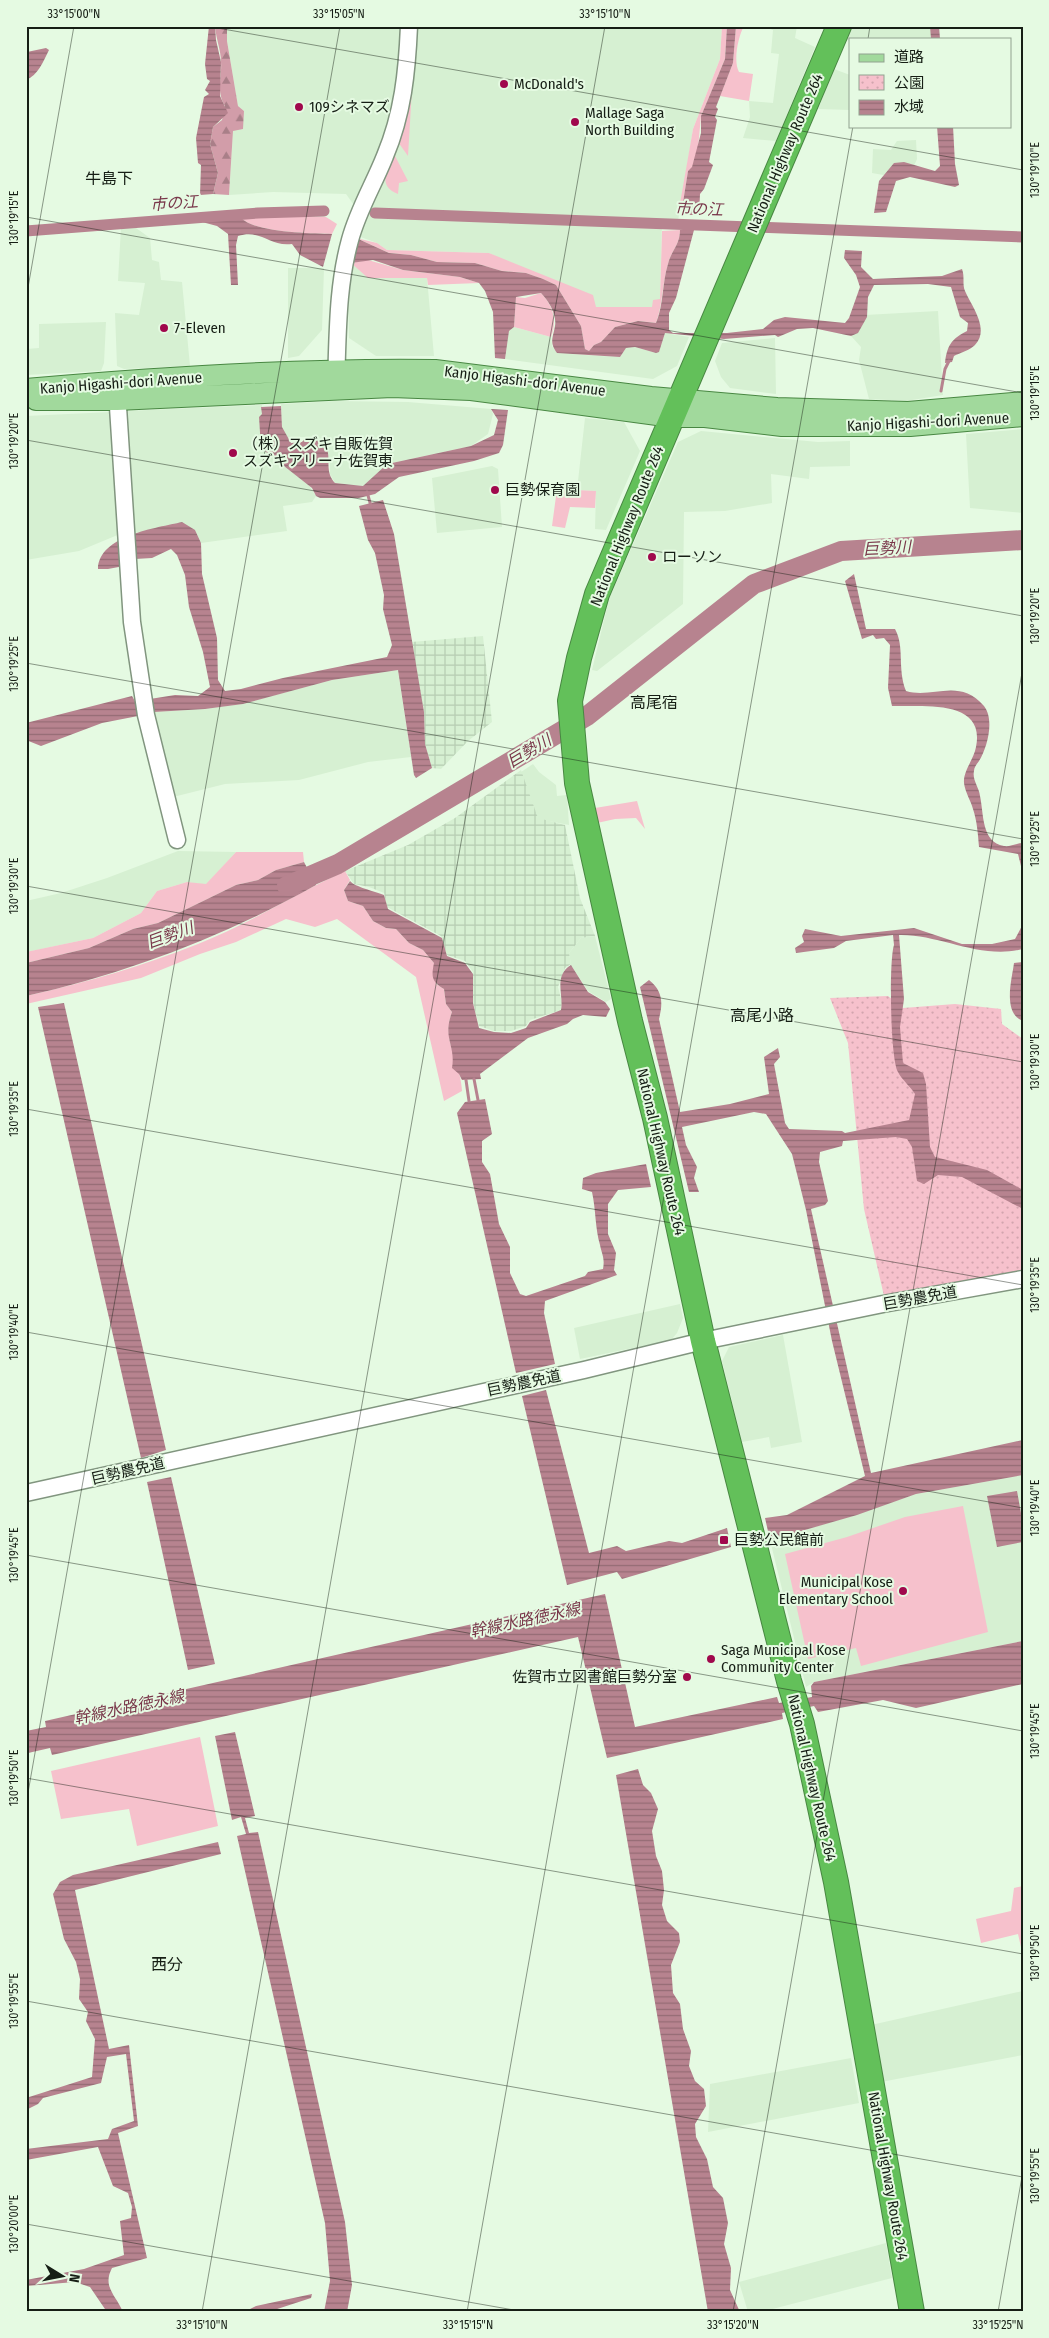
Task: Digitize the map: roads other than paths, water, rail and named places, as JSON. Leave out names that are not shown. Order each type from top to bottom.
[{"type":"highway","name":"National Highway Route 264","points":[[839,26],[597,594],[579,658],[570,707],[577,783],[630,1021],[655,1118],[702,1341],[789,1681],[802,1724],[836,1882],[912,2312]]},
{"type":"main road","name":"Kanjo Higashi-dori Avenue","points":[[26,400],[115,391],[336,380],[392,387],[443,388],[518,396],[676,408],[777,408],[908,412],[1023,402]]},
{"type":"main road","name":"Kanjo Higashi-dori Avenue","points":[[26,389],[115,391]]},
{"type":"main road","name":"Kanjo Higashi-dori Avenue","points":[[676,408],[705,417],[782,426],[827,428],[910,426],[1023,416]]},
{"type":"street","points":[[336,380],[338,297],[344,262],[351,237],[395,129],[406,81],[409,26]]},
{"type":"street","points":[[115,391],[132,622],[144,707],[178,840]]},
{"type":"street","name":"巨勢農免道","points":[[26,1494],[584,1370],[702,1341],[883,1304],[1023,1279]]},
{"type":"water","points":[[209,26],[215,26],[221,62],[220,96],[228,113],[213,127],[210,144],[218,173],[213,194],[200,195],[201,165],[198,163],[196,138],[204,97],[209,94],[205,90],[210,81],[207,79],[205,64]]},
{"type":"water","points":[[727,26],[736,26],[733,63],[716,107],[718,109],[715,117],[717,120],[709,162],[713,165],[704,189],[700,194],[699,215],[681,215],[688,171],[692,167],[701,133],[701,116],[725,59]]},
{"type":"water","points":[[930,26],[939,26],[940,38],[931,38]]},
{"type":"water","points":[[46,48],[49,50],[40,68],[26,80],[27,52]]},
{"type":"water","points":[[937,128],[953,128],[955,164],[959,185],[955,187],[910,177],[896,181],[886,212],[874,213],[879,181],[894,163],[904,162],[935,171],[940,166]]},
{"type":"water","points":[[241,218],[258,227],[332,234],[323,267],[300,255],[292,244],[277,243],[260,236],[246,234],[238,236],[236,245],[238,285],[231,285],[228,234],[217,226],[202,222]]},
{"type":"water","points":[[680,230],[694,230],[676,298],[669,313],[669,330],[673,333],[727,333],[763,329],[774,320],[785,317],[845,323],[849,318],[860,287],[856,275],[844,258],[845,250],[862,251],[861,267],[873,279],[942,276],[962,269],[964,288],[980,325],[979,339],[973,347],[954,356],[952,362],[945,363],[951,344],[957,337],[967,331],[968,323],[960,317],[951,287],[928,284],[874,285],[868,297],[867,317],[858,333],[851,336],[813,328],[797,329],[778,337],[775,335],[724,339],[665,333],[659,352],[656,353],[635,347],[626,348],[620,357],[557,353],[552,343],[555,326],[554,313],[541,293],[516,297],[514,327],[509,331],[505,359],[495,358],[493,312],[485,291],[479,283],[460,277],[403,270],[373,260],[351,263],[356,238],[389,253],[411,255],[437,262],[475,263],[502,271],[526,273],[543,279],[556,285],[581,326],[585,349],[589,351],[594,345],[601,342],[615,327],[638,321],[656,323],[669,259],[679,240]]},
{"type":"water","points":[[281,406],[282,427],[291,443],[302,442],[306,437],[317,440],[327,450],[329,469],[335,483],[363,486],[385,466],[392,463],[471,446],[494,435],[498,420],[491,409],[508,410],[503,445],[499,453],[474,461],[399,477],[375,494],[359,498],[320,498],[316,496],[312,488],[261,448],[259,417],[262,414],[261,407]]},
{"type":"water","points":[[383,500],[394,534],[424,712],[425,744],[432,768],[416,778],[414,775],[398,670],[332,680],[243,704],[205,709],[154,712],[150,699],[175,695],[198,696],[210,687],[203,652],[189,607],[185,575],[177,555],[171,549],[152,558],[134,559],[124,566],[98,569],[101,557],[108,548],[131,535],[182,522],[195,530],[201,543],[202,574],[217,638],[218,680],[225,691],[241,689],[283,678],[387,657],[392,645],[383,609],[384,595],[375,553],[368,540],[359,506]]},
{"type":"water","points":[[854,574],[866,629],[895,629],[900,643],[903,682],[906,691],[926,693],[955,691],[975,697],[984,706],[989,719],[989,734],[985,749],[975,767],[974,774],[985,826],[991,839],[997,843],[1006,846],[1023,843],[1023,874],[1018,854],[979,847],[975,818],[964,783],[965,774],[976,747],[976,731],[971,720],[962,713],[949,708],[892,706],[888,688],[890,645],[884,638],[876,639],[873,635],[862,639],[845,581]]},
{"type":"water","points":[[132,696],[136,703],[138,716],[102,723],[41,746],[26,740],[26,723]]},
{"type":"water","points":[[304,862],[316,885],[247,921],[139,964],[64,987],[26,996],[26,963],[89,948],[133,929],[158,923],[236,885],[258,880],[276,870]]},
{"type":"water","points":[[350,881],[360,887],[384,895],[388,909],[442,938],[447,956],[465,963],[473,974],[473,1003],[479,1028],[494,1032],[511,1033],[526,1028],[530,1022],[561,1010],[560,986],[562,975],[571,965],[588,992],[605,1002],[610,1009],[606,1017],[583,1015],[567,1024],[528,1038],[480,1074],[481,1079],[462,1080],[459,1074],[452,1068],[453,1060],[448,1029],[452,1012],[446,1004],[444,989],[433,979],[434,963],[423,950],[409,943],[396,929],[386,928],[373,921],[363,906],[348,901],[344,890]]},
{"type":"water","points":[[1023,924],[1023,949],[1007,952],[976,949],[930,938],[899,935],[904,999],[900,1027],[903,1063],[923,1073],[926,1084],[930,1147],[935,1157],[987,1170],[1023,1190],[1023,1209],[962,1177],[938,1175],[924,1184],[917,1181],[912,1147],[907,1139],[896,1137],[843,1141],[842,1146],[820,1152],[819,1162],[828,1201],[825,1205],[811,1209],[871,1473],[1023,1440],[1023,1475],[916,1494],[857,1515],[770,1540],[765,1518],[787,1515],[865,1476],[832,1341],[806,1210],[792,1154],[766,1114],[754,1112],[682,1127],[686,1145],[697,1167],[694,1178],[699,1192],[689,1192],[640,987],[649,980],[657,988],[661,998],[659,1019],[680,1112],[730,1104],[769,1094],[764,1057],[778,1048],[780,1057],[774,1064],[785,1123],[789,1129],[842,1131],[845,1133],[909,1120],[915,1094],[898,1072],[893,1049],[891,969],[894,945],[893,935],[846,941],[834,948],[796,953],[795,948],[804,942],[802,936],[805,929],[841,936],[914,928],[962,944],[992,944],[1015,939]]},
{"type":"water","points":[[1023,962],[1023,1021],[1012,1011],[1010,986],[1014,963]]},
{"type":"water","points":[[64,1003],[166,1450],[141,1458],[38,1007]]},
{"type":"water","points":[[485,1099],[492,1134],[482,1141],[482,1162],[490,1174],[499,1224],[510,1247],[510,1273],[520,1294],[526,1296],[585,1276],[588,1272],[603,1269],[592,1192],[582,1189],[583,1178],[596,1173],[646,1164],[651,1187],[618,1190],[608,1204],[608,1234],[616,1253],[614,1270],[617,1275],[545,1301],[544,1313],[555,1364],[516,1373],[457,1113],[465,1102]]},
{"type":"water","points":[[546,1390],[589,1553],[617,1546],[626,1551],[669,1541],[682,1543],[727,1528],[731,1547],[622,1579],[617,1572],[567,1585],[522,1396]]},
{"type":"water","points":[[171,1477],[215,1664],[188,1670],[147,1482]]},
{"type":"water","points":[[1017,1491],[1023,1524],[1023,1542],[997,1547],[987,1496]]},
{"type":"water","name":"幹線水路徳永線","points":[[605,1594],[635,1727],[777,1697],[779,1703],[812,1697],[811,1686],[814,1682],[1023,1641],[1023,1684],[916,1708],[883,1700],[818,1712],[814,1706],[782,1713],[783,1719],[607,1758],[578,1637],[52,1755],[50,1748],[28,1753],[29,1761],[26,1761],[26,1731],[46,1727],[45,1721]]},
{"type":"water","points":[[235,1732],[255,1816],[245,1818],[249,1833],[258,1832],[345,2222],[352,2285],[347,2312],[324,2312],[330,2281],[325,2223],[237,1836],[246,1834],[241,1817],[232,1820],[215,1736]]},
{"type":"water","points":[[638,1769],[643,1785],[651,1793],[658,1809],[652,1831],[656,1856],[662,1871],[664,1890],[662,1905],[667,1921],[679,1933],[680,1942],[671,1965],[673,1993],[680,2004],[683,2029],[691,2051],[689,2066],[695,2081],[704,2089],[706,2106],[695,2124],[696,2137],[707,2159],[713,2187],[723,2198],[728,2223],[724,2244],[731,2268],[730,2290],[740,2312],[708,2312],[616,1775]]},
{"type":"water","points":[[218,1842],[221,1854],[75,1890],[109,2049],[129,2045],[138,2126],[118,2133],[147,2258],[112,2268],[109,2275],[109,2286],[123,2312],[107,2312],[90,2287],[75,2282],[26,2286],[26,2280],[84,2269],[124,2255],[120,2221],[131,2218],[132,2207],[128,2193],[113,2186],[98,2147],[26,2160],[26,2149],[108,2139],[112,2129],[134,2121],[126,2054],[107,2057],[101,2083],[43,2098],[38,2104],[26,2110],[26,2098],[92,2077],[95,2039],[86,2021],[88,2012],[79,1999],[80,1979],[76,1962],[64,1939],[53,1894],[60,1882],[73,1875]]},
{"type":"water","points":[[312,2294],[311,2298],[268,2312],[244,2312],[256,2306]]},
{"type":"waterway","name":"市の江","points":[[26,231],[258,213],[324,211]]},
{"type":"waterway","name":"市の江","points":[[375,213],[1023,237]]},
{"type":"waterway","points":[[941,391],[945,369],[949,361]]},
{"type":"waterway","points":[[367,492],[371,506]]},
{"type":"waterway","name":"巨勢川","points":[[287,886],[338,864],[587,716],[754,584],[841,551],[1023,540]]},
{"type":"waterway","points":[[474,1079],[478,1100]]},
{"type":"waterway","points":[[466,1080],[469,1101]]},
{"type":"place","name":"McDonald's","points":[[504,84]]},
{"type":"place","name":"109シネマズ","points":[[299,107]]},
{"type":"place","name":"Mallage Saga North Building","points":[[575,122]]},
{"type":"place","name":"7-Eleven","points":[[164,328]]},
{"type":"place","name":"（株）スズキ自販佐賀 スズキアリーナ佐賀東","points":[[233,453]]},
{"type":"place","name":"巨勢保育園","points":[[495,490]]},
{"type":"place","name":"ローソン","points":[[652,557]]},
{"type":"place","name":"巨勢公民館前","points":[[724,1540]]},
{"type":"place","name":"Municipal Kose Elementary School","points":[[903,1591]]},
{"type":"place","name":"Saga Municipal Kose Community Center","points":[[711,1659]]},
{"type":"place","name":"佐賀市立図書館巨勢分室","points":[[687,1677]]},
{"type":"district","name":"牛島下","points":[[109,178]]},
{"type":"district","name":"高尾宿","points":[[654,702]]},
{"type":"district","name":"高尾小路","points":[[762,1015]]},
{"type":"district","name":"西分","points":[[167,1964]]}]
